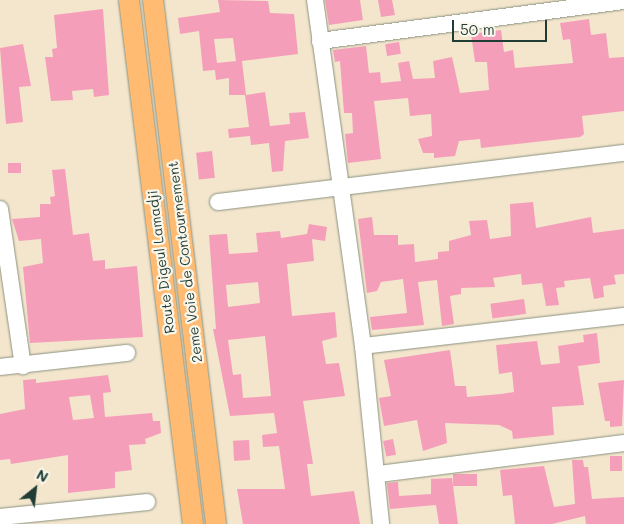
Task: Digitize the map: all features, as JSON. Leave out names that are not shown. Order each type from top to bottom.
[{"type":"main road","name":"Route Digeul Lamadji","points":[[129,0],[193,524]]},
{"type":"main road","name":"2eme Voie de Contournement","points":[[153,0],[216,524]]},
{"type":"street","points":[[315,0],[339,188],[363,346],[379,474],[381,524]]},
{"type":"street","points":[[320,41],[624,1]]},
{"type":"street","points":[[218,202],[624,153]]},
{"type":"street","points":[[0,209],[23,366]]},
{"type":"street","points":[[363,346],[624,316]]},
{"type":"street","points":[[0,367],[23,366],[127,353]]},
{"type":"street","points":[[379,474],[624,443]]},
{"type":"street","points":[[0,517],[147,502]]},
{"type":"building","points":[[218,0],[268,1],[270,13],[294,14],[298,54],[242,61],[246,95],[265,92],[270,126],[290,124],[289,113],[305,112],[309,138],[285,141],[283,171],[272,172],[269,143],[251,145],[250,136],[229,138],[228,129],[249,127],[245,95],[229,95],[229,78],[216,80],[215,70],[203,71],[199,31],[180,34],[178,18],[220,12]],"holes":[[[233,38],[236,61],[217,63],[214,39]]]},
{"type":"building","points":[[325,0],[360,0],[363,20],[329,25]]},
{"type":"building","points":[[378,0],[392,0],[395,15],[381,17]]},
{"type":"building","points":[[103,9],[109,95],[94,97],[93,89],[72,91],[73,100],[51,101],[45,57],[53,57],[52,49],[57,48],[54,15]]},
{"type":"building","points":[[589,19],[591,35],[606,33],[609,58],[624,57],[624,111],[582,116],[584,134],[580,137],[481,148],[480,139],[459,141],[455,156],[434,158],[434,153],[423,153],[418,139],[432,136],[431,114],[410,116],[408,98],[374,101],[381,159],[348,163],[345,134],[353,133],[352,113],[344,113],[340,61],[335,62],[333,50],[366,46],[369,73],[380,72],[381,83],[401,81],[398,63],[409,61],[413,79],[435,78],[433,61],[452,57],[460,93],[489,90],[487,62],[475,62],[471,34],[501,30],[504,52],[513,50],[515,68],[573,63],[570,39],[563,40],[560,23]]},
{"type":"building","points":[[399,42],[401,54],[387,56],[385,44]]},
{"type":"building","points":[[23,44],[31,86],[19,87],[23,122],[6,124],[0,48]]},
{"type":"building","points":[[212,151],[215,178],[199,180],[196,153]]},
{"type":"building","points":[[8,163],[21,163],[21,173],[8,173]]},
{"type":"building","points":[[65,169],[73,235],[89,233],[93,261],[105,260],[105,269],[137,266],[143,337],[30,343],[23,267],[43,263],[41,239],[19,241],[12,219],[40,217],[40,204],[51,204],[50,197],[55,196],[52,170]]},
{"type":"building","points":[[533,202],[536,228],[591,217],[593,233],[624,229],[624,274],[614,275],[616,284],[603,286],[604,297],[594,299],[590,278],[564,281],[565,287],[556,288],[559,305],[546,306],[542,283],[522,285],[521,274],[493,278],[495,287],[461,288],[461,294],[450,296],[454,324],[442,326],[437,280],[418,282],[424,325],[372,330],[370,317],[407,313],[403,279],[381,282],[377,291],[367,293],[358,219],[372,217],[374,235],[398,235],[398,245],[414,244],[415,262],[438,259],[438,252],[449,251],[449,241],[471,235],[469,221],[487,220],[490,239],[511,236],[510,204]]},
{"type":"building","points":[[309,224],[327,227],[325,241],[312,239],[314,261],[287,264],[292,316],[335,312],[337,337],[322,341],[326,364],[339,363],[345,396],[303,401],[313,464],[307,464],[311,496],[354,491],[360,524],[243,524],[237,489],[285,489],[279,446],[263,447],[262,435],[277,433],[274,413],[230,416],[213,329],[216,329],[209,235],[227,234],[229,254],[258,252],[256,233],[280,231],[281,238],[307,234]],"holes":[[[258,282],[260,303],[228,307],[226,285]],[[265,336],[271,396],[243,398],[241,374],[233,375],[228,340]]]},
{"type":"building","points":[[524,299],[526,314],[492,319],[490,304]]},
{"type":"building","points":[[597,333],[600,363],[578,366],[584,405],[552,407],[554,435],[513,439],[512,431],[499,425],[445,423],[447,443],[423,451],[417,420],[384,426],[379,398],[391,396],[384,360],[450,350],[455,386],[466,386],[467,397],[501,394],[514,392],[512,372],[499,374],[496,345],[537,341],[541,365],[560,363],[558,346],[584,342],[583,335]]},
{"type":"building","points":[[108,375],[111,392],[103,393],[105,417],[152,413],[153,421],[160,421],[161,433],[145,439],[146,444],[129,445],[132,470],[115,472],[115,488],[68,493],[68,455],[11,464],[10,459],[0,460],[0,414],[25,409],[23,380],[36,379],[36,383]],"holes":[[[90,395],[94,418],[73,420],[69,397]]]},
{"type":"building","points":[[624,380],[622,426],[610,427],[610,421],[605,421],[598,383]]},
{"type":"building","points":[[393,439],[396,455],[386,457],[383,441]]},
{"type":"building","points":[[249,440],[250,460],[234,461],[233,441]]},
{"type":"building","points":[[610,456],[622,456],[622,471],[610,471]]},
{"type":"building","points":[[572,460],[583,460],[584,467],[588,467],[592,499],[624,497],[624,524],[586,524],[585,516],[552,524],[515,524],[512,495],[503,496],[500,470],[544,466],[554,507],[575,504]]},
{"type":"building","points":[[453,474],[477,474],[477,486],[453,486]]},
{"type":"building","points":[[452,478],[458,524],[439,524],[436,505],[390,509],[387,483],[398,482],[399,496],[431,494],[431,479]]}]
